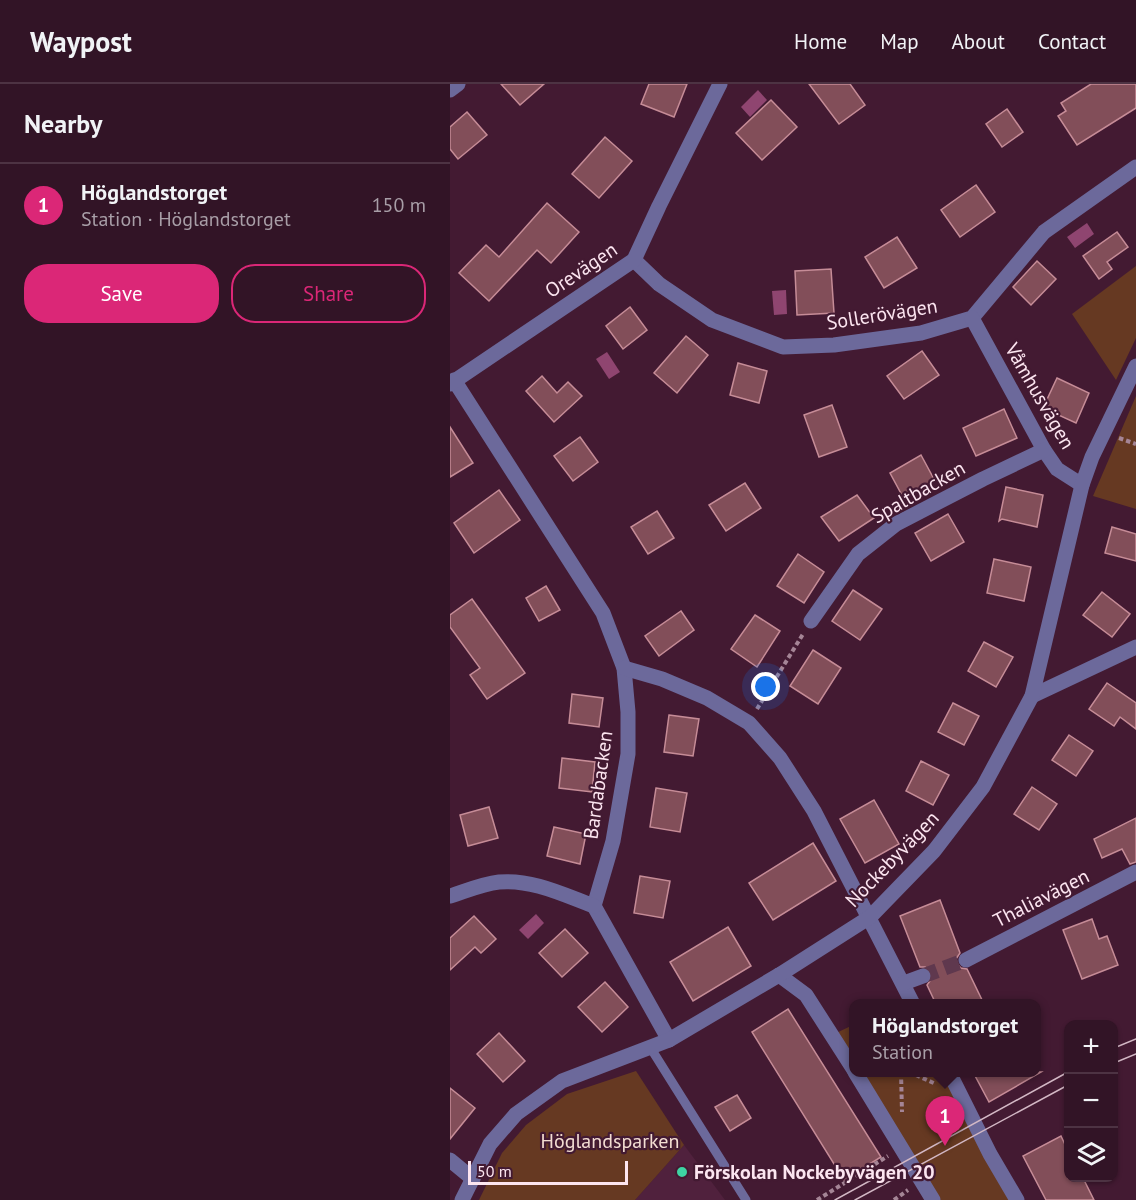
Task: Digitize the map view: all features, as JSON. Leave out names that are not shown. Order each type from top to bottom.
[{"type":"street","points":[[450,90],[458,84]]},
{"type":"street","points":[[716,90],[730,84]]},
{"type":"street","name":"Orevägen","points":[[452,382],[634,260],[716,90]]},
{"type":"street","points":[[972,318],[1044,232],[1136,167]]},
{"type":"street","name":"Sollerövägen","points":[[634,260],[659,284],[712,320],[783,346],[834,345],[921,333],[972,318]]},
{"type":"street","name":"Våmhusvägen","points":[[972,318],[1044,450],[1057,469],[1082,485]]},
{"type":"street","name":"Nockebyvägen","points":[[462,1200],[490,1144],[516,1114],[562,1081],[669,1040],[779,975],[870,917],[934,851],[983,787],[1032,696],[1082,485],[1092,457],[1136,366]]},
{"type":"street","name":"Bardabacken","points":[[452,382],[603,613],[624,668],[628,712],[628,754],[613,842],[594,906]]},
{"type":"street","name":"Spaltbacken","points":[[811,621],[858,554],[896,524],[1044,450]]},
{"type":"street","points":[[1032,696],[1136,647]]},
{"type":"street","points":[[624,668],[662,679],[707,698],[749,723],[780,758],[814,811],[912,999]]},
{"type":"street","name":"Thaliavägen","points":[[966,960],[1136,872]]},
{"type":"street","points":[[450,897],[481,885],[522,882],[594,906],[669,1040]]},
{"type":"street","points":[[779,975],[806,995],[849,1063]]},
{"type":"street","points":[[904,983],[923,976]]},
{"type":"street","points":[[858,1077],[933,1200]]},
{"type":"street","points":[[952,1077],[990,1154],[1017,1200]]},
{"type":"street","points":[[450,1160],[473,1179]]},
{"type":"lane","points":[[650,1047],[746,1200]]},
{"type":"path","points":[[749,723],[811,621]]},
{"type":"shaded area","points":[[758,90],[767,100],[750,117],[741,107]]},
{"type":"shaded area","points":[[1087,223],[1094,234],[1075,248],[1067,237]]},
{"type":"shaded area","points":[[786,290],[787,314],[774,315],[772,291]]},
{"type":"shaded area","points":[[607,352],[620,372],[609,379],[596,359]]},
{"type":"shaded area","points":[[536,914],[544,923],[528,939],[519,930]]},
{"type":"shaded area","name":"Förskolan Nockebyvägen 20","points":[[684,1145],[725,1200],[635,1200]]},
{"type":"green space","points":[[1136,266],[1136,338],[1116,380],[1072,314]]},
{"type":"green space","points":[[1136,396],[1136,509],[1093,496]]},
{"type":"green space","points":[[849,1027],[849,1064],[832,1035]]},
{"type":"green space","name":"Höglandsparken","points":[[636,1071],[684,1145],[635,1200],[479,1200],[502,1153],[526,1125],[567,1094]]},
{"type":"green space","points":[[857,1077],[951,1077],[1017,1200],[934,1200]]},
{"type":"building","points":[[501,84],[544,84],[520,105]]},
{"type":"building","points":[[649,84],[687,84],[674,117],[641,104]]},
{"type":"building","points":[[809,84],[850,84],[865,105],[839,124]]},
{"type":"building","points":[[1091,84],[1136,84],[1136,108],[1077,145],[1058,116],[1066,111],[1061,103]]},
{"type":"building","points":[[771,100],[797,127],[762,160],[736,133]]},
{"type":"building","points":[[1007,109],[1023,132],[1002,147],[986,124]]},
{"type":"building","points":[[467,112],[487,135],[458,159],[450,149],[450,127]]},
{"type":"building","points":[[605,137],[632,161],[599,198],[572,174]]},
{"type":"building","points":[[976,185],[995,212],[960,237],[941,210]]},
{"type":"building","points":[[547,203],[579,232],[551,263],[537,250],[489,301],[459,273],[486,245],[499,257]]},
{"type":"building","points":[[1117,232],[1128,247],[1107,262],[1112,269],[1099,279],[1083,256]]},
{"type":"building","points":[[897,237],[917,268],[884,288],[865,257]]},
{"type":"building","points":[[1037,261],[1056,279],[1031,305],[1013,287]]},
{"type":"building","points":[[831,269],[834,313],[797,315],[795,271]]},
{"type":"building","points":[[630,307],[647,330],[623,349],[606,326]]},
{"type":"building","points":[[686,336],[708,355],[677,393],[654,373]]},
{"type":"building","points":[[922,351],[939,375],[904,399],[887,376]]},
{"type":"building","points":[[738,363],[767,371],[759,403],[730,395]]},
{"type":"building","points":[[542,376],[557,393],[568,382],[582,396],[554,422],[526,391]]},
{"type":"building","points":[[1057,378],[1089,393],[1076,423],[1043,408]]},
{"type":"building","points":[[832,405],[847,447],[819,457],[804,415]]},
{"type":"building","points":[[1004,409],[1017,438],[976,456],[963,428]]},
{"type":"building","points":[[450,427],[473,463],[450,477]]},
{"type":"building","points":[[580,437],[598,462],[573,481],[554,456]]},
{"type":"building","points":[[921,455],[935,481],[904,499],[890,473]]},
{"type":"building","points":[[745,483],[761,508],[726,531],[709,505]]},
{"type":"building","points":[[1006,487],[1043,495],[1037,527],[1002,519],[999,521]]},
{"type":"building","points":[[499,490],[520,520],[474,553],[454,523]]},
{"type":"building","points":[[857,495],[874,518],[839,541],[821,517]]},
{"type":"building","points":[[657,511],[674,538],[648,554],[631,527]]},
{"type":"building","points":[[948,514],[964,542],[931,561],[915,533]]},
{"type":"building","points":[[1112,527],[1136,534],[1136,561],[1105,553]]},
{"type":"building","points":[[798,554],[824,572],[804,603],[777,586]]},
{"type":"building","points":[[994,559],[1031,567],[1024,601],[987,593]]},
{"type":"building","points":[[546,586],[560,610],[539,621],[526,598]]},
{"type":"building","points":[[853,590],[882,609],[860,640],[832,621]]},
{"type":"building","points":[[1102,592],[1130,614],[1112,637],[1083,615]]},
{"type":"building","points":[[472,599],[525,673],[487,699],[470,675],[480,668],[450,627],[450,615]]},
{"type":"building","points":[[681,611],[694,630],[659,656],[645,636]]},
{"type":"building","points":[[755,615],[780,631],[757,667],[731,649]]},
{"type":"building","points":[[984,642],[1013,657],[996,687],[968,671]]},
{"type":"building","points":[[813,650],[841,668],[818,704],[790,686]]},
{"type":"building","points":[[1107,683],[1136,703],[1136,729],[1120,717],[1114,726],[1089,709]]},
{"type":"building","points":[[572,694],[603,698],[599,727],[569,723]]},
{"type":"building","points":[[953,703],[979,716],[964,745],[938,732]]},
{"type":"building","points":[[669,715],[699,719],[693,756],[664,752]]},
{"type":"building","points":[[1069,735],[1093,751],[1076,776],[1052,760]]},
{"type":"building","points":[[562,758],[595,762],[592,792],[559,788]]},
{"type":"building","points":[[921,761],[949,775],[933,805],[906,791]]},
{"type":"building","points":[[1032,787],[1057,804],[1039,830],[1014,814]]},
{"type":"building","points":[[656,788],[687,793],[680,832],[650,827]]},
{"type":"building","points":[[874,800],[899,844],[865,863],[840,819]]},
{"type":"building","points":[[489,807],[498,838],[468,846],[460,815]]},
{"type":"building","points":[[1136,818],[1136,862],[1130,864],[1122,849],[1102,858],[1094,839]]},
{"type":"building","points":[[554,827],[586,834],[580,864],[547,856]]},
{"type":"building","points":[[813,843],[836,881],[773,920],[749,883]]},
{"type":"building","points":[[640,876],[670,881],[663,918],[634,913]]},
{"type":"building","points":[[940,900],[960,953],[956,959],[957,964],[967,969],[982,999],[934,999],[927,985],[932,978],[932,972],[925,967],[920,967],[900,916]]},
{"type":"building","points":[[474,916],[496,939],[481,953],[475,947],[450,970],[450,938]]},
{"type":"building","points":[[1092,919],[1099,939],[1107,936],[1118,965],[1082,979],[1063,930]]},
{"type":"building","points":[[728,927],[751,966],[693,1001],[670,962]]},
{"type":"building","points":[[565,929],[588,953],[562,977],[539,953]]},
{"type":"building","points":[[605,982],[628,1007],[602,1032],[578,1007]]},
{"type":"building","points":[[788,1009],[881,1157],[844,1180],[752,1032]]},
{"type":"building","points":[[499,1033],[525,1061],[503,1082],[477,1054]]},
{"type":"building","points":[[976,1077],[1032,1077],[989,1102]]},
{"type":"building","points":[[450,1088],[475,1108],[450,1139]]},
{"type":"building","points":[[737,1095],[751,1118],[730,1131],[715,1107]]},
{"type":"building","points":[[1061,1136],[1064,1142],[1064,1182],[1085,1182],[1094,1200],[1046,1200],[1023,1156]]},
{"type":"tunnel","points":[[923,976],[966,960]]},
{"type":"tram line","points":[[1118,1046],[1136,1039]]},
{"type":"tram line","points":[[1118,1061],[1136,1054]]},
{"type":"tram line","points":[[835,1200],[1064,1074]]},
{"type":"tram line","points":[[855,1200],[1064,1087]]},
{"type":"place","name":"Höglandstorget","points":[[945,1146]]},
{"type":"place","name":"Förskolan Nockebyvägen 20","points":[[682,1172]]}]
